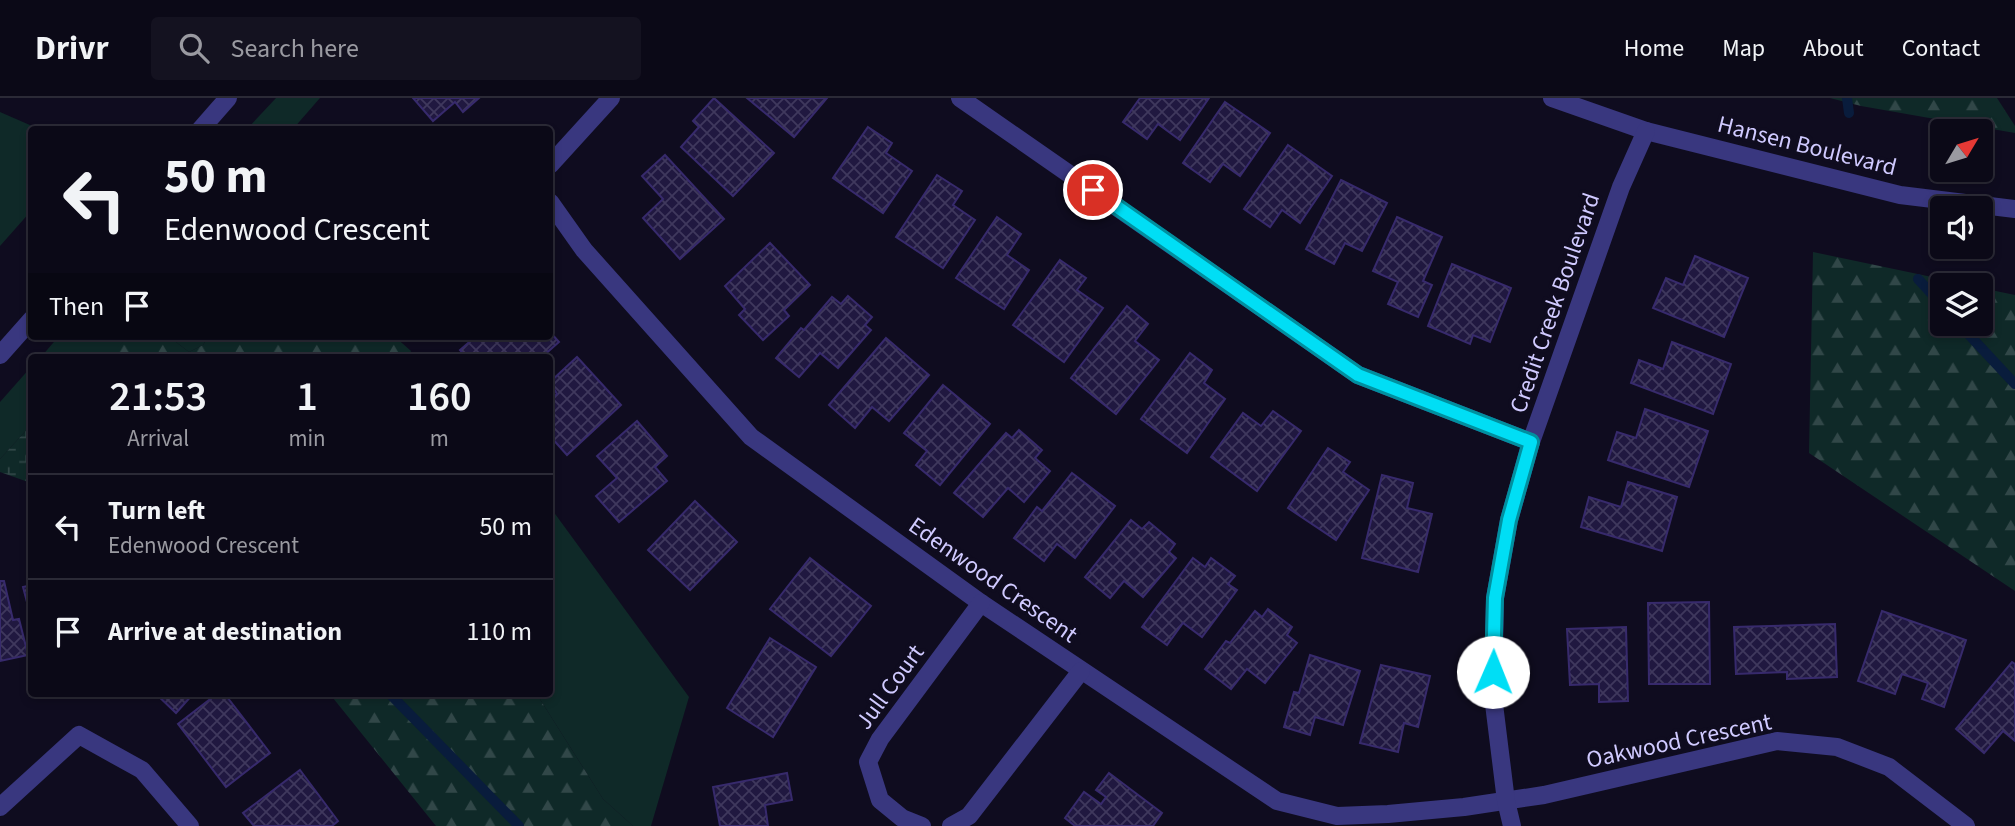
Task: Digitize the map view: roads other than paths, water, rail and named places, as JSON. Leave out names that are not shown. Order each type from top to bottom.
[{"type":"street","points":[[204,126],[228,98]]},
{"type":"street","points":[[553,162],[611,98]]},
{"type":"street","points":[[960,98],[1358,375],[1531,442]]},
{"type":"street","name":"Hansen Boulevard","points":[[1552,98],[1646,131],[1900,195],[2015,209]]},
{"type":"street","name":"Credit Creek Boulevard","points":[[1512,826],[1506,801],[1493,696],[1495,598],[1509,520],[1531,442],[1621,187],[1646,131]]},
{"type":"street","name":"Edenwood Crescent","points":[[553,206],[584,250],[751,437],[981,603],[1277,801],[1337,816],[1388,814],[1506,801]]},
{"type":"street","points":[[0,355],[28,324]]},
{"type":"street","name":"Jull Court","points":[[922,826],[902,818],[880,800],[869,762],[880,739],[981,603]]},
{"type":"street","points":[[951,826],[969,816],[1081,671]]},
{"type":"street","points":[[0,807],[79,735],[142,770],[190,826]]},
{"type":"street","name":"Oakwood Crescent","points":[[1506,801],[1544,795],[1777,741],[1837,747],[1889,767],[1966,826]]},
{"type":"waterway","points":[[1847,98],[1849,113]]},
{"type":"waterway","points":[[1918,279],[1930,292]]},
{"type":"waterway","points":[[1970,336],[2015,384]]},
{"type":"waterway","points":[[393,697],[519,826]]}]
